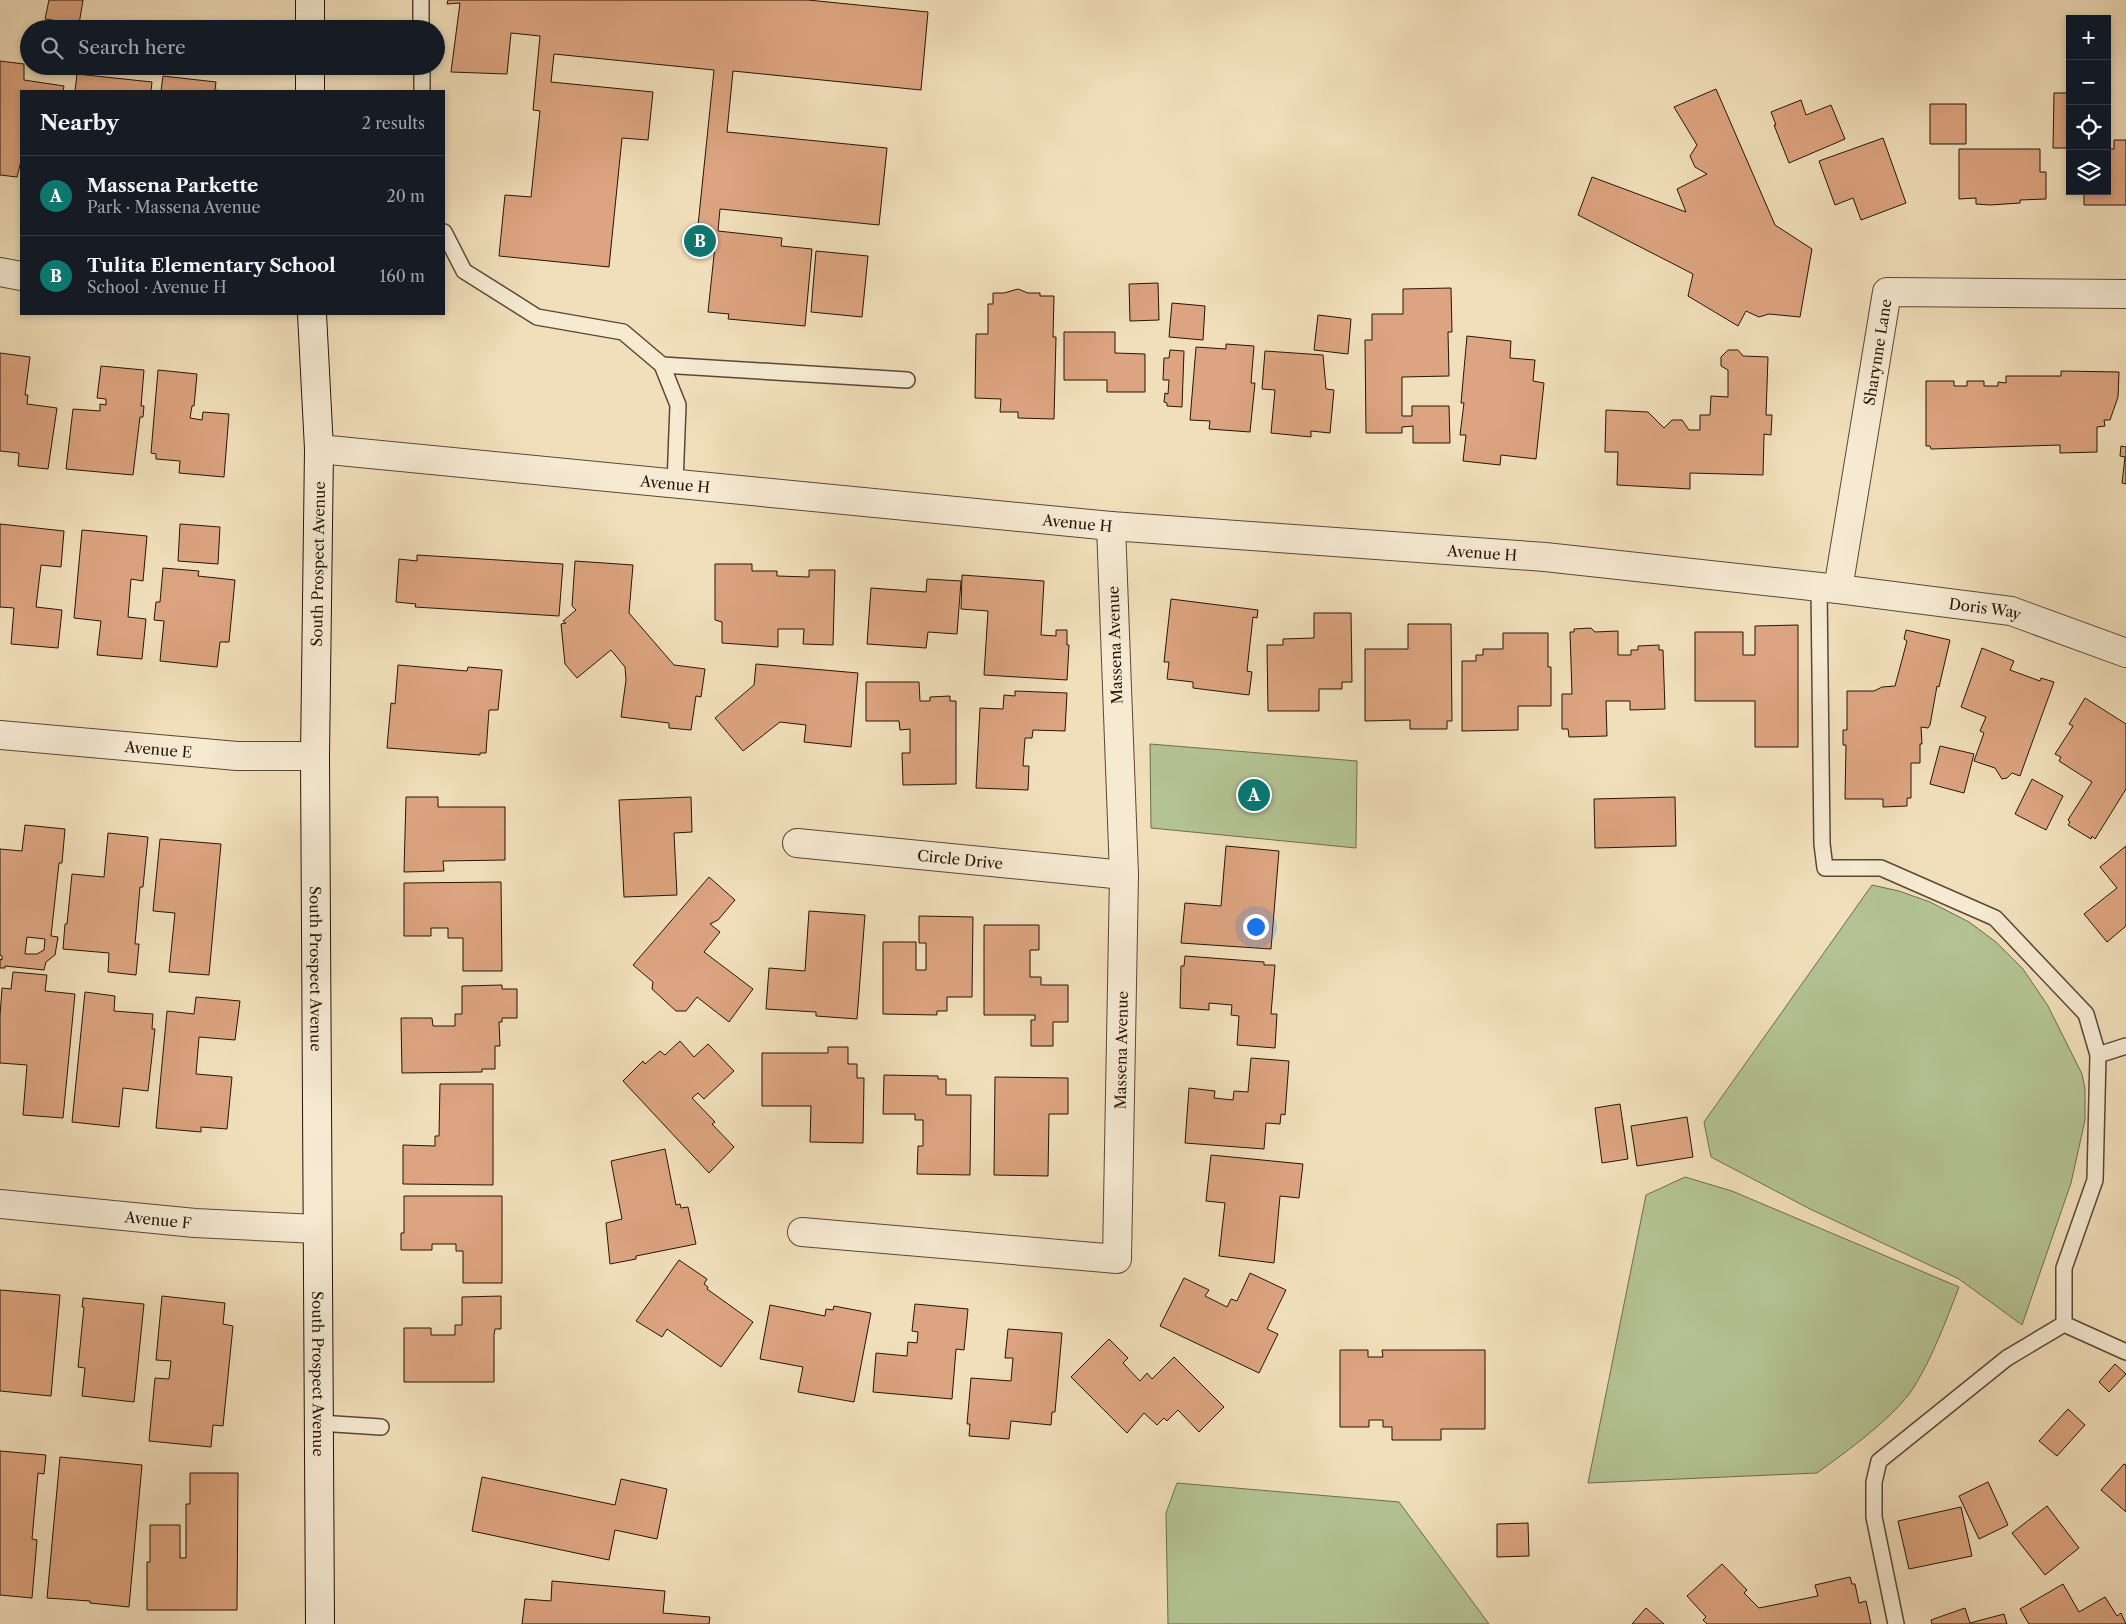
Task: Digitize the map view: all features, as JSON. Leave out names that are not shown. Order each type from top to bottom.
[{"type":"street","points":[[310,0],[310,20]]},
{"type":"street","points":[[310,75],[310,90]]},
{"type":"street","points":[[0,272],[20,276]]},
{"type":"street","name":"Sharynne Lane","points":[[1828,588],[1887,292],[2126,294]]},
{"type":"street","name":"South Prospect Avenue","points":[[312,315],[319,449],[315,756],[320,1624]]},
{"type":"street","name":"Avenue H","points":[[319,449],[1111,526],[1545,557],[1828,588]]},
{"type":"street","name":"Massena Avenue","points":[[802,1232],[1116,1259],[1124,875],[1111,526]]},
{"type":"street","name":"Doris Way","points":[[1828,588],[2011,611],[2126,653]]},
{"type":"street","name":"Avenue E","points":[[0,735],[238,756],[315,756]]},
{"type":"street","name":"Circle Drive","points":[[796,843],[1124,875]]},
{"type":"street","name":"Avenue F","points":[[0,1204],[194,1223],[317,1229]]},
{"type":"lane","points":[[421,0],[421,20]]},
{"type":"lane","points":[[422,75],[422,90]]},
{"type":"lane","points":[[445,234],[464,271],[537,317],[623,332],[662,365],[678,405],[675,484]]},
{"type":"lane","points":[[662,365],[907,380]]},
{"type":"lane","points":[[1828,588],[1822,844],[1825,868],[1881,868],[1994,918],[2086,1014],[2098,1055],[2095,1180],[2064,1268],[2064,1324]]},
{"type":"lane","points":[[2098,1055],[2126,1046]]},
{"type":"lane","points":[[2064,1324],[2126,1352]]},
{"type":"lane","points":[[1896,1624],[1874,1518],[1874,1482],[1879,1461],[2007,1358],[2064,1324]]},
{"type":"lane","points":[[319,1423],[380,1427]]},
{"type":"green space","points":[[1150,744],[1357,761],[1356,848],[1151,828]]},
{"type":"green space","points":[[1872,885],[1899,891],[1930,902],[1969,922],[1996,942],[2023,969],[2048,1006],[2082,1074],[2085,1089],[2085,1120],[2071,1183],[2022,1325],[1959,1279],[1810,1209],[1711,1157],[1704,1122]]},
{"type":"green space","points":[[1685,1177],[1732,1191],[1959,1287],[1933,1351],[1921,1375],[1906,1398],[1883,1422],[1817,1473],[1588,1483],[1646,1195]]},
{"type":"green space","points":[[1177,1483],[1399,1502],[1489,1624],[1168,1624],[1166,1513]]},
{"type":"building","points":[[49,0],[83,0],[80,20],[45,19]]},
{"type":"building","points":[[448,0],[808,0],[928,12],[921,90],[733,71],[727,132],[887,148],[879,225],[720,209],[718,231],[782,238],[781,246],[812,249],[805,326],[728,319],[729,314],[708,312],[715,246],[696,245],[714,70],[554,54],[551,82],[653,92],[648,140],[622,138],[609,267],[499,256],[505,195],[531,197],[540,111],[533,110],[540,36],[511,33],[507,74],[451,72],[460,3],[447,4]]},
{"type":"building","points":[[0,61],[20,64],[20,75],[24,75],[24,80],[64,86],[63,90],[20,90],[20,165],[17,177],[0,175]]},
{"type":"building","points":[[77,75],[152,82],[151,90],[75,90]]},
{"type":"building","points":[[163,76],[216,82],[215,90],[161,90]]},
{"type":"building","points":[[1716,89],[1775,225],[1812,249],[1800,317],[1769,314],[1759,317],[1746,311],[1738,326],[1688,296],[1693,274],[1578,215],[1592,177],[1686,212],[1677,189],[1707,174],[1695,167],[1690,156],[1697,145],[1674,107]]},
{"type":"building","points":[[2054,93],[2066,93],[2066,148],[2053,148]]},
{"type":"building","points":[[1801,100],[1806,115],[1831,105],[1845,139],[1789,163],[1771,112]]},
{"type":"building","points":[[1930,104],[1966,104],[1966,144],[1930,144]]},
{"type":"building","points":[[1883,138],[1906,203],[1861,220],[1853,198],[1835,205],[1819,161]]},
{"type":"building","points":[[2114,140],[2126,140],[2126,205],[2084,205],[2084,195],[2111,195],[2111,149],[2114,149]]},
{"type":"building","points":[[1959,149],[2040,149],[2040,172],[2046,172],[2046,199],[2020,200],[2020,203],[1990,205],[1976,204],[1976,198],[1959,199]]},
{"type":"building","points":[[816,251],[868,256],[862,317],[811,312]]},
{"type":"building","points":[[1158,283],[1159,320],[1130,321],[1129,284]]},
{"type":"building","points":[[1451,288],[1452,332],[1448,332],[1449,376],[1402,377],[1402,416],[1412,416],[1412,406],[1449,406],[1450,443],[1413,443],[1413,426],[1402,427],[1402,433],[1366,433],[1365,340],[1372,340],[1372,314],[1403,314],[1403,289]]},
{"type":"building","points":[[1018,289],[1028,293],[1040,293],[1040,296],[1054,296],[1053,337],[1056,337],[1054,419],[1018,418],[1018,412],[1000,412],[1001,399],[975,398],[976,334],[988,334],[988,304],[993,304],[993,293],[1004,293]]},
{"type":"building","points":[[1172,303],[1205,306],[1203,340],[1169,337]]},
{"type":"building","points":[[1318,315],[1351,319],[1348,354],[1314,350]]},
{"type":"building","points":[[1064,332],[1115,332],[1115,353],[1145,354],[1145,392],[1107,392],[1107,380],[1064,380]]},
{"type":"building","points":[[1467,336],[1511,341],[1510,358],[1535,360],[1533,381],[1544,383],[1536,459],[1501,455],[1500,465],[1463,461],[1466,435],[1460,435],[1464,403],[1461,403]]},
{"type":"building","points":[[1226,344],[1254,346],[1251,383],[1255,383],[1250,432],[1209,429],[1210,421],[1190,420],[1196,347],[1226,349]]},
{"type":"building","points":[[1170,350],[1184,351],[1182,407],[1167,406],[1167,403],[1164,402],[1165,393],[1168,394],[1169,380],[1163,380],[1164,358],[1169,358]]},
{"type":"building","points":[[1728,350],[1738,350],[1743,356],[1768,357],[1766,415],[1772,415],[1771,435],[1764,434],[1763,475],[1690,473],[1690,489],[1617,485],[1618,452],[1605,452],[1606,410],[1648,412],[1664,428],[1672,420],[1682,420],[1689,430],[1700,430],[1700,415],[1710,415],[1711,396],[1728,397],[1728,370],[1721,366],[1721,357]]},
{"type":"building","points":[[1265,351],[1323,355],[1326,389],[1334,390],[1330,433],[1311,431],[1311,437],[1271,433],[1275,390],[1262,389]]},
{"type":"building","points":[[0,353],[30,357],[25,395],[28,395],[27,404],[57,408],[48,469],[18,466],[19,453],[0,451]]},
{"type":"building","points":[[101,366],[144,370],[141,406],[144,406],[143,417],[140,417],[133,475],[66,469],[73,409],[100,411],[100,404],[106,405],[106,399],[97,398]]},
{"type":"building","points":[[158,370],[197,374],[194,406],[192,406],[190,418],[202,420],[203,412],[229,414],[224,477],[179,473],[180,461],[156,459],[156,454],[151,453]]},
{"type":"building","points":[[2061,371],[2119,372],[2118,397],[2110,420],[2104,420],[2105,426],[2097,427],[2097,452],[2060,453],[2060,445],[1931,449],[1930,446],[1926,446],[1926,381],[1954,381],[1954,386],[1967,386],[1967,381],[1984,381],[1984,386],[1998,386],[1998,382],[2006,383],[2006,376],[2061,376]]},
{"type":"building","points":[[2121,446],[2126,447],[2126,484],[2122,483],[2125,457],[2120,456]]},
{"type":"building","points":[[0,524],[64,531],[61,567],[41,565],[36,607],[62,610],[58,648],[11,644],[14,608],[0,607]]},
{"type":"building","points":[[180,524],[220,527],[218,564],[178,561]]},
{"type":"building","points":[[82,530],[147,536],[143,581],[131,579],[128,617],[146,619],[142,659],[97,655],[101,621],[74,618]]},
{"type":"building","points":[[417,555],[563,564],[559,616],[415,607],[416,604],[396,602],[399,559],[417,561]]},
{"type":"building","points":[[575,561],[633,565],[629,613],[674,665],[705,669],[701,697],[696,696],[691,730],[669,728],[669,723],[621,717],[626,680],[625,667],[611,650],[577,678],[565,664],[561,624],[566,623],[563,621],[576,610],[572,606]]},
{"type":"building","points":[[715,564],[752,564],[752,571],[777,571],[777,576],[809,577],[809,570],[835,570],[833,645],[803,644],[804,629],[778,629],[778,647],[722,643],[722,622],[715,620]]},
{"type":"building","points":[[163,568],[199,571],[198,576],[235,580],[229,642],[220,642],[217,667],[160,661],[164,621],[154,620],[156,602],[160,602]]},
{"type":"building","points":[[962,575],[1044,581],[1041,635],[1056,636],[1056,630],[1067,630],[1067,645],[1069,645],[1067,680],[984,675],[988,611],[961,609]]},
{"type":"building","points":[[927,579],[961,581],[957,634],[928,632],[926,648],[867,644],[871,588],[926,592]]},
{"type":"building","points":[[1171,599],[1258,610],[1257,618],[1253,617],[1247,671],[1252,672],[1249,695],[1193,688],[1193,682],[1167,679],[1169,662],[1164,662]]},
{"type":"building","points":[[1314,613],[1351,613],[1352,682],[1342,682],[1342,689],[1319,689],[1319,711],[1268,711],[1267,645],[1283,645],[1283,639],[1314,638]]},
{"type":"building","points":[[1408,624],[1451,624],[1452,721],[1447,721],[1447,729],[1410,729],[1410,720],[1365,721],[1365,649],[1408,649]]},
{"type":"building","points":[[1798,625],[1798,747],[1755,747],[1755,701],[1695,701],[1695,632],[1743,632],[1743,655],[1755,655],[1755,626]]},
{"type":"building","points":[[1591,628],[1595,632],[1618,631],[1618,655],[1631,655],[1631,650],[1638,650],[1638,646],[1659,645],[1659,650],[1663,650],[1665,709],[1630,710],[1630,701],[1606,701],[1607,736],[1569,737],[1568,729],[1562,729],[1562,694],[1572,694],[1570,632],[1574,632],[1574,629]]},
{"type":"building","points":[[1906,630],[1950,640],[1939,687],[1937,686],[1930,725],[1928,728],[1921,727],[1920,763],[1911,763],[1911,798],[1907,798],[1907,806],[1883,807],[1883,799],[1845,799],[1846,745],[1843,745],[1843,730],[1847,730],[1847,691],[1874,691],[1882,687],[1895,686],[1907,641],[1904,639]]},
{"type":"building","points":[[1503,633],[1548,633],[1548,667],[1551,667],[1551,706],[1518,706],[1518,730],[1462,731],[1462,661],[1476,661],[1476,655],[1483,655],[1483,649],[1503,649]]},
{"type":"building","points":[[1982,648],[2014,661],[2010,670],[2040,681],[2041,678],[2054,682],[2020,776],[2012,773],[2007,778],[2002,779],[1995,768],[1974,761],[1984,733],[1980,731],[1986,717],[1961,707]]},
{"type":"building","points":[[756,664],[858,673],[851,747],[804,742],[806,725],[780,722],[743,751],[715,718],[754,685]]},
{"type":"building","points":[[398,665],[467,671],[468,667],[502,670],[498,710],[489,710],[486,753],[480,753],[480,755],[387,748],[391,703],[395,704]]},
{"type":"building","points":[[866,682],[919,682],[920,701],[930,701],[930,697],[950,696],[950,701],[956,701],[956,784],[903,785],[902,753],[910,753],[910,729],[900,730],[899,721],[866,721]]},
{"type":"building","points":[[1015,691],[1067,693],[1065,731],[1033,730],[1032,738],[1025,738],[1023,766],[1029,766],[1028,790],[976,788],[980,708],[1003,709],[1004,695],[1015,696]]},
{"type":"building","points":[[2085,698],[2126,724],[2126,789],[2095,839],[2092,836],[2091,839],[2068,825],[2070,822],[2068,820],[2092,782],[2059,761],[2061,757],[2055,754],[2073,726],[2069,724]]},
{"type":"building","points":[[1940,746],[1974,754],[1964,793],[1930,784]]},
{"type":"building","points":[[2032,779],[2063,796],[2046,830],[2015,814]]},
{"type":"building","points":[[406,797],[438,797],[438,807],[505,807],[505,860],[443,861],[444,871],[404,872]]},
{"type":"building","points":[[691,797],[692,832],[674,833],[677,895],[624,897],[619,800]]},
{"type":"building","points":[[1675,797],[1676,846],[1595,848],[1594,799]]},
{"type":"building","points":[[25,825],[65,829],[62,863],[59,863],[51,936],[58,937],[55,955],[46,962],[44,970],[5,966],[5,968],[0,968],[2,956],[0,955],[0,849],[22,851]],"holes":[[[27,937],[45,939],[44,950],[37,954],[25,954]]]},
{"type":"building","points":[[108,833],[148,837],[143,887],[140,887],[135,944],[139,944],[136,975],[108,972],[109,953],[63,949],[72,874],[104,877]]},
{"type":"building","points":[[160,839],[221,844],[209,975],[169,972],[175,913],[153,911]]},
{"type":"building","points":[[1226,846],[1279,851],[1271,949],[1181,943],[1185,903],[1221,906]]},
{"type":"building","points":[[2126,846],[2126,926],[2107,942],[2084,914],[2117,888],[2100,867]]},
{"type":"building","points":[[709,877],[735,900],[718,920],[710,924],[720,932],[704,952],[753,989],[729,1022],[697,997],[686,1011],[676,1011],[652,989],[653,982],[633,965]]},
{"type":"building","points":[[501,882],[502,971],[463,971],[463,938],[448,938],[448,928],[431,928],[431,936],[404,936],[404,883]]},
{"type":"building","points":[[809,911],[865,915],[857,1019],[816,1016],[816,1012],[766,1009],[769,968],[805,971]]},
{"type":"building","points":[[919,916],[973,917],[972,997],[947,997],[947,1011],[937,1011],[937,1015],[883,1014],[883,942],[916,942],[916,970],[926,970],[926,943],[919,943]]},
{"type":"building","points":[[984,925],[1039,925],[1039,950],[1030,950],[1030,977],[1041,977],[1041,985],[1068,985],[1068,1022],[1053,1022],[1053,1046],[1031,1046],[1031,1020],[1035,1020],[1035,1015],[984,1015]]},
{"type":"building","points":[[1185,956],[1264,962],[1264,965],[1275,965],[1271,1014],[1277,1014],[1275,1048],[1237,1045],[1239,1016],[1231,1015],[1232,1005],[1209,1003],[1209,1010],[1180,1008],[1181,966],[1184,966]]},
{"type":"building","points":[[13,972],[47,975],[45,991],[75,994],[63,1118],[23,1115],[27,1065],[0,1063],[2,988],[11,989]]},
{"type":"building","points":[[502,985],[502,989],[517,989],[517,1018],[502,1018],[502,1022],[499,1022],[500,1046],[495,1046],[495,1069],[482,1069],[482,1072],[402,1073],[401,1018],[432,1018],[433,1026],[455,1026],[455,1014],[462,1014],[462,986]]},
{"type":"building","points":[[85,992],[115,996],[114,1011],[153,1014],[152,1029],[155,1029],[148,1091],[123,1088],[119,1127],[72,1122]]},
{"type":"building","points":[[196,997],[240,1001],[235,1040],[199,1037],[196,1074],[232,1077],[227,1129],[201,1127],[201,1132],[156,1128],[167,1011],[194,1014]]},
{"type":"building","points":[[680,1041],[694,1057],[708,1044],[734,1071],[704,1099],[698,1093],[692,1098],[715,1122],[712,1124],[734,1147],[709,1173],[623,1081],[643,1061],[645,1064],[660,1051],[665,1055]]},
{"type":"building","points":[[828,1047],[848,1047],[848,1064],[857,1064],[857,1078],[864,1078],[863,1143],[810,1142],[811,1106],[762,1106],[762,1053],[828,1053]]},
{"type":"building","points":[[1251,1058],[1289,1061],[1285,1115],[1281,1114],[1280,1124],[1266,1123],[1264,1149],[1185,1143],[1189,1088],[1215,1091],[1214,1098],[1233,1100],[1234,1091],[1248,1092]]},
{"type":"building","points":[[884,1075],[938,1076],[938,1079],[946,1079],[946,1095],[971,1095],[970,1175],[917,1174],[918,1146],[923,1146],[923,1120],[915,1120],[915,1114],[883,1114]]},
{"type":"building","points":[[995,1077],[1068,1078],[1068,1114],[1049,1114],[1048,1176],[994,1175]]},
{"type":"building","points":[[440,1084],[493,1084],[493,1185],[403,1184],[403,1145],[435,1146],[435,1136],[439,1136]]},
{"type":"building","points":[[1620,1104],[1628,1159],[1602,1163],[1595,1108]]},
{"type":"building","points":[[1687,1117],[1693,1157],[1637,1166],[1631,1126]]},
{"type":"building","points":[[665,1149],[676,1205],[680,1204],[681,1208],[688,1207],[696,1244],[636,1256],[636,1259],[610,1264],[606,1223],[622,1219],[611,1161]]},
{"type":"building","points":[[1211,1155],[1303,1164],[1299,1198],[1280,1196],[1274,1263],[1219,1256],[1225,1203],[1206,1201]]},
{"type":"building","points":[[404,1196],[502,1196],[502,1283],[463,1283],[463,1251],[456,1251],[456,1244],[432,1244],[432,1250],[401,1250],[401,1233],[404,1233]]},
{"type":"building","points":[[679,1260],[707,1279],[704,1284],[708,1287],[707,1289],[753,1322],[721,1367],[667,1329],[662,1337],[636,1321]]},
{"type":"building","points":[[1250,1273],[1286,1290],[1267,1329],[1278,1334],[1259,1373],[1160,1326],[1184,1278],[1209,1290],[1205,1296],[1227,1307],[1231,1299],[1237,1301]]},
{"type":"building","points":[[0,1290],[60,1295],[51,1396],[0,1391]]},
{"type":"building","points":[[162,1296],[225,1303],[223,1324],[233,1326],[223,1426],[213,1425],[211,1447],[149,1441],[155,1378],[169,1379],[171,1361],[156,1360]]},
{"type":"building","points":[[501,1296],[501,1329],[495,1329],[494,1335],[494,1382],[404,1382],[404,1328],[431,1328],[431,1335],[455,1335],[455,1325],[462,1325],[462,1297]]},
{"type":"building","points":[[83,1298],[144,1304],[134,1402],[82,1396],[85,1368],[78,1367],[84,1307],[82,1307]]},
{"type":"building","points":[[915,1304],[968,1309],[964,1350],[956,1349],[952,1399],[873,1392],[876,1353],[907,1356],[908,1342],[917,1343],[918,1332],[912,1331]]},
{"type":"building","points":[[770,1305],[825,1316],[826,1309],[833,1310],[834,1306],[871,1313],[854,1402],[798,1392],[803,1367],[760,1359]]},
{"type":"building","points":[[1008,1329],[1062,1333],[1055,1412],[1052,1412],[1051,1425],[1011,1421],[1009,1439],[969,1436],[970,1424],[967,1424],[971,1378],[1011,1381],[1013,1358],[1005,1358]]},
{"type":"building","points":[[1109,1339],[1128,1358],[1123,1363],[1140,1381],[1147,1373],[1152,1379],[1174,1357],[1224,1407],[1199,1432],[1178,1410],[1167,1421],[1164,1418],[1157,1425],[1144,1413],[1127,1433],[1071,1377]]},
{"type":"building","points":[[1340,1350],[1368,1350],[1368,1357],[1383,1357],[1382,1350],[1485,1350],[1485,1429],[1441,1429],[1441,1440],[1392,1440],[1392,1427],[1383,1427],[1383,1420],[1369,1420],[1369,1427],[1340,1427]]},
{"type":"building","points":[[2115,1364],[2126,1374],[2109,1392],[2099,1382]]},
{"type":"building","points":[[2068,1409],[2085,1425],[2057,1456],[2039,1441]]},
{"type":"building","points":[[0,1451],[46,1455],[44,1474],[38,1473],[32,1539],[37,1540],[32,1598],[0,1595]]},
{"type":"building","points":[[60,1457],[142,1465],[129,1607],[90,1603],[90,1601],[47,1598]]},
{"type":"building","points":[[2124,1464],[2126,1465],[2126,1512],[2101,1490]]},
{"type":"building","points":[[190,1473],[238,1473],[237,1610],[147,1610],[147,1562],[150,1562],[150,1525],[180,1525],[180,1558],[186,1558],[186,1504],[190,1504]]},
{"type":"building","points":[[482,1477],[615,1505],[621,1479],[667,1489],[657,1539],[615,1530],[609,1560],[472,1531]]},
{"type":"building","points":[[1988,1482],[2008,1525],[1979,1539],[1959,1496]]},
{"type":"building","points":[[2047,1506],[2079,1548],[2045,1575],[2012,1533]]},
{"type":"building","points":[[1961,1507],[1972,1556],[1909,1569],[1898,1521]]},
{"type":"building","points":[[1528,1523],[1529,1556],[1497,1557],[1497,1524]]},
{"type":"building","points":[[1722,1564],[1747,1590],[1744,1593],[1759,1608],[1818,1596],[1815,1585],[1850,1577],[1852,1584],[1855,1584],[1859,1603],[1866,1601],[1871,1624],[1707,1624],[1703,1620],[1706,1617],[1687,1596]]},
{"type":"building","points":[[552,1581],[665,1591],[663,1613],[710,1617],[709,1624],[522,1624],[525,1599],[551,1601]]},
{"type":"building","points":[[2063,1584],[2079,1612],[2105,1597],[2117,1616],[2121,1613],[2126,1624],[2029,1624],[2020,1609]]},
{"type":"building","points":[[1646,1608],[1664,1624],[1632,1624]]},
{"type":"building","points":[[1965,1608],[1970,1623],[2004,1614],[2007,1624],[1932,1624],[1931,1620]]},
{"type":"place","name":"Tulita Elementary School","points":[[700,241]]},
{"type":"place","name":"Massena Parkette","points":[[1254,795]]}]
